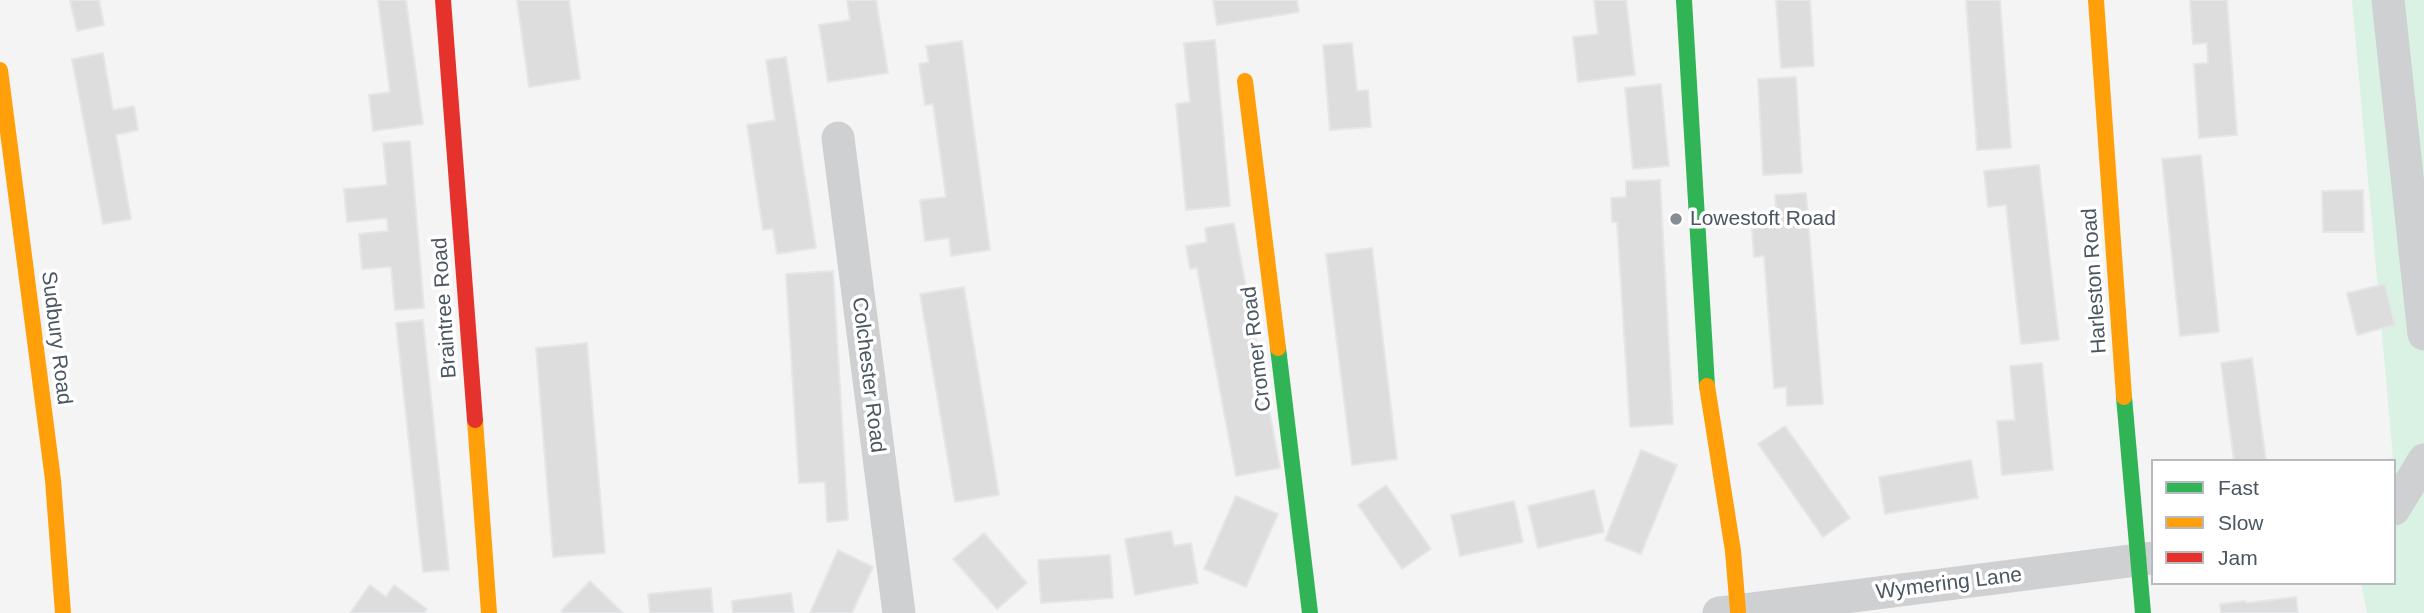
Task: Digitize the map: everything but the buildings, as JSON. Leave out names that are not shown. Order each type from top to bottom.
[{"type":"street","name":"Braintree Road","points":[[443,0],[489,613]]},
{"type":"street","points":[[1684,0],[1707,392],[1733,551],[1728,612]]},
{"type":"street","name":"Harleston Road","points":[[2096,0],[2145,559],[2143,613]]},
{"type":"street","points":[[2388,0],[2424,334]]},
{"type":"street","name":"Sudbury Road","points":[[0,70],[5,145],[53,480],[63,613]]},
{"type":"street","name":"Cromer Road","points":[[1245,80],[1310,613]]},
{"type":"street","name":"Colchester Road","points":[[838,138],[899,613]]},
{"type":"street","points":[[2396,506],[2424,460]]},
{"type":"street","name":"Wymering Lane","points":[[1728,612],[2145,559]]},
{"type":"green space","points":[[2352,0],[2424,0],[2424,613],[2367,613],[2361,585],[2396,585],[2396,459],[2385,459],[2393,458]]},
{"type":"traffic: fast","points":[[1684,0],[1707,386]]},
{"type":"traffic: fast","points":[[1278,348],[1310,613]]},
{"type":"traffic: fast","points":[[2124,397],[2143,613]]},
{"type":"traffic: slow","points":[[2096,0],[2124,397]]},
{"type":"traffic: slow","points":[[0,70],[53,480],[63,613]]},
{"type":"traffic: slow","points":[[1245,81],[1278,348]]},
{"type":"traffic: slow","points":[[1707,386],[1733,551],[1738,611]]},
{"type":"traffic: slow","points":[[475,420],[489,613]]},
{"type":"traffic: jam","points":[[443,0],[475,420]]},
{"type":"place","name":"Lowestoft Road","points":[[1676,219]]}]
